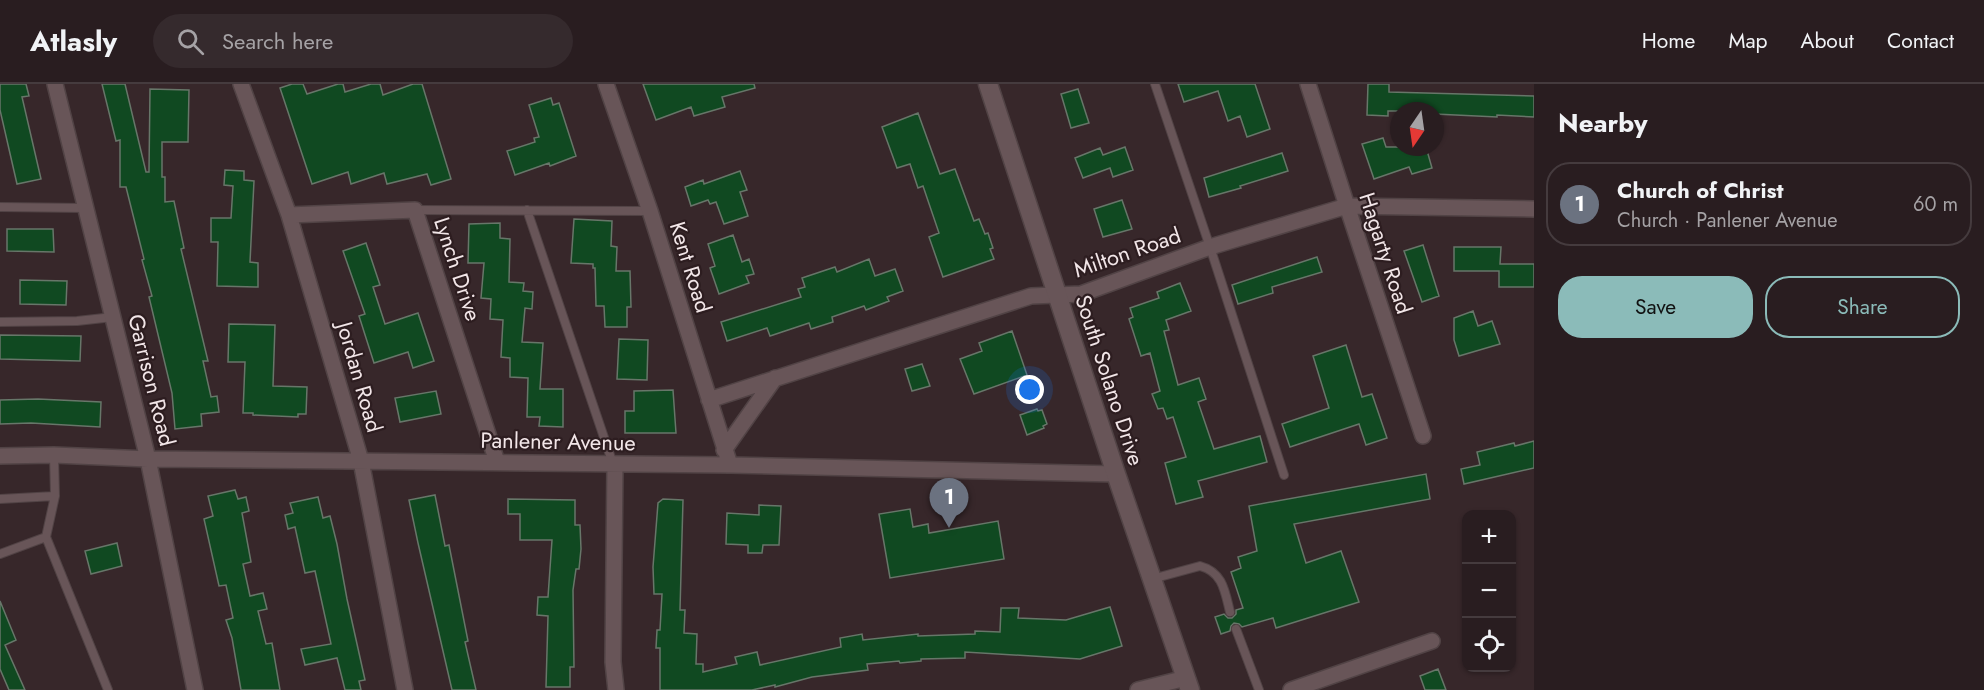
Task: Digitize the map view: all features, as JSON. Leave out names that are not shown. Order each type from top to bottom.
[{"type":"street","name":"Garrison Road","points":[[55,84],[148,459],[195,690]]},
{"type":"street","name":"Jordan Road","points":[[242,84],[289,215],[361,461],[405,690]]},
{"type":"street","name":"Kent Road","points":[[606,84],[650,211],[730,465]]},
{"type":"street","name":"South Solano Drive","points":[[988,84],[1116,474],[1188,684]]},
{"type":"street","name":"Hagarty Road","points":[[1308,84],[1423,436]]},
{"type":"street","name":"Milton Road","points":[[709,400],[1031,296],[1081,294],[1210,247],[1347,207],[1534,209]]},
{"type":"street","name":"Lynch Drive","points":[[289,215],[415,210],[497,462]]},
{"type":"street","points":[[724,450],[775,378]]},
{"type":"street","name":"Panlener Avenue","points":[[0,456],[730,465],[1116,474]]},
{"type":"street","points":[[614,464],[616,690]]},
{"type":"street","points":[[1291,690],[1432,641]]},
{"type":"street","points":[[1138,690],[1188,684]]},
{"type":"lane","points":[[1155,84],[1284,475]]},
{"type":"lane","points":[[0,207],[86,208]]},
{"type":"lane","points":[[415,210],[650,211]]},
{"type":"lane","points":[[527,210],[614,464]]},
{"type":"lane","points":[[0,321],[77,321],[112,317]]},
{"type":"lane","points":[[54,455],[55,496],[46,537],[108,690]]},
{"type":"lane","points":[[0,499],[55,496]]},
{"type":"lane","points":[[0,554],[46,537]]},
{"type":"lane","points":[[1152,579],[1200,566],[1208,568],[1221,580],[1230,612]]},
{"type":"lane","points":[[1236,629],[1259,690]]},
{"type":"building","points":[[0,84],[26,84],[29,96],[22,97],[41,179],[17,184],[0,110]]},
{"type":"building","points":[[102,84],[125,84],[146,172],[149,172],[150,89],[189,90],[188,142],[162,142],[162,177],[165,177],[165,202],[174,201],[184,248],[181,249],[208,361],[203,361],[211,397],[217,396],[219,412],[201,414],[202,426],[175,429],[172,393],[149,297],[152,296],[142,260],[144,259],[126,187],[120,187],[120,140],[116,141]]},
{"type":"building","points":[[292,84],[303,84],[307,94],[338,84],[343,84],[345,92],[371,84],[380,84],[383,95],[413,84],[422,84],[451,179],[431,185],[427,174],[387,184],[384,173],[351,184],[348,172],[312,184],[280,88]]},
{"type":"building","points":[[643,84],[754,84],[755,88],[722,97],[725,107],[694,116],[691,107],[656,120]]},
{"type":"building","points":[[1178,84],[1255,84],[1270,129],[1247,137],[1240,116],[1228,121],[1218,91],[1184,102]]},
{"type":"building","points":[[1368,84],[1389,84],[1389,92],[1534,96],[1534,117],[1444,114],[1444,102],[1390,102],[1388,116],[1367,115]]},
{"type":"building","points":[[1078,89],[1089,123],[1071,128],[1061,94]]},
{"type":"building","points":[[551,98],[553,105],[559,103],[576,156],[550,166],[549,163],[515,175],[507,151],[535,142],[534,138],[539,137],[529,105]]},
{"type":"building","points":[[918,113],[940,174],[955,169],[974,221],[979,219],[985,234],[988,233],[993,248],[990,249],[994,259],[943,277],[929,237],[939,233],[923,186],[918,188],[910,164],[897,168],[882,127]]},
{"type":"building","points":[[1383,138],[1386,147],[1390,147],[1390,156],[1429,156],[1432,168],[1412,174],[1409,167],[1374,179],[1362,144]]},
{"type":"building","points":[[1125,147],[1133,170],[1113,177],[1110,168],[1083,178],[1075,158],[1100,148],[1103,155]]},
{"type":"building","points":[[1282,153],[1288,171],[1209,197],[1204,178]]},
{"type":"building","points":[[225,170],[244,171],[244,180],[254,181],[250,262],[258,263],[258,287],[217,286],[218,242],[211,242],[211,218],[231,218],[233,186],[224,185]]},
{"type":"building","points":[[740,171],[747,190],[740,192],[748,216],[724,224],[716,202],[710,204],[708,200],[691,206],[685,187],[703,180],[704,184]]},
{"type":"building","points":[[1122,200],[1132,229],[1103,237],[1094,209]]},
{"type":"building","points":[[574,219],[612,221],[611,246],[617,247],[616,271],[630,271],[631,307],[627,307],[627,327],[605,327],[604,306],[596,306],[593,264],[571,263]]},
{"type":"building","points":[[500,223],[500,238],[510,239],[509,282],[524,283],[523,291],[533,292],[532,309],[525,308],[522,342],[543,343],[540,389],[563,389],[563,427],[539,426],[540,417],[527,417],[528,378],[510,377],[510,358],[501,357],[503,320],[490,319],[491,299],[481,298],[484,263],[468,263],[469,224]]},
{"type":"building","points":[[7,229],[53,229],[54,252],[7,251]]},
{"type":"building","points":[[733,235],[742,262],[749,259],[754,274],[746,276],[749,283],[719,294],[710,268],[715,266],[708,244]]},
{"type":"building","points":[[366,243],[380,285],[373,287],[385,324],[418,313],[434,361],[413,368],[408,352],[374,363],[359,316],[365,314],[343,251]]},
{"type":"building","points":[[1423,245],[1439,296],[1422,302],[1404,251]]},
{"type":"building","points":[[1454,247],[1501,247],[1500,264],[1534,264],[1534,287],[1499,287],[1499,271],[1454,271]]},
{"type":"building","points":[[1317,257],[1322,272],[1272,287],[1273,293],[1238,304],[1232,285]]},
{"type":"building","points":[[869,259],[875,276],[895,269],[903,291],[887,297],[889,301],[866,310],[864,306],[832,317],[833,322],[811,329],[809,323],[770,336],[767,328],[727,341],[721,322],[801,297],[798,289],[805,287],[802,278],[835,267],[837,272]]},
{"type":"building","points":[[20,280],[67,281],[66,305],[20,304]]},
{"type":"building","points":[[1180,283],[1191,311],[1166,320],[1169,330],[1164,331],[1178,385],[1199,378],[1206,399],[1198,402],[1214,449],[1260,436],[1267,462],[1198,481],[1203,497],[1176,504],[1165,463],[1186,457],[1173,417],[1167,419],[1163,408],[1158,409],[1152,394],[1160,391],[1150,353],[1141,356],[1129,319],[1133,317],[1130,308],[1159,298],[1157,292]]},
{"type":"building","points":[[1473,311],[1478,326],[1492,321],[1500,344],[1459,356],[1454,340],[1454,318]]},
{"type":"building","points":[[229,324],[275,325],[273,386],[307,387],[306,414],[298,414],[298,417],[243,413],[245,362],[228,362]]},
{"type":"building","points":[[1012,331],[1027,375],[974,394],[960,359],[982,351],[979,343]]},
{"type":"building","points":[[0,335],[81,336],[80,361],[0,359]]},
{"type":"building","points":[[619,339],[648,340],[647,380],[617,379]]},
{"type":"building","points":[[1346,345],[1362,397],[1372,394],[1387,438],[1366,445],[1359,424],[1290,447],[1282,424],[1329,408],[1313,356]]},
{"type":"building","points":[[922,364],[930,386],[912,391],[905,369]]},
{"type":"building","points":[[673,390],[676,433],[625,433],[625,411],[634,411],[634,391]]},
{"type":"building","points":[[436,391],[441,414],[400,422],[395,398]]},
{"type":"building","points":[[0,400],[101,402],[100,427],[31,423],[0,424]]},
{"type":"building","points":[[1037,409],[1042,410],[1047,424],[1043,426],[1044,428],[1027,435],[1020,415]]},
{"type":"building","points":[[1534,441],[1534,468],[1464,484],[1461,469],[1480,465],[1477,452],[1514,443],[1515,446]]},
{"type":"building","points":[[1426,474],[1430,499],[1294,524],[1306,563],[1341,551],[1359,602],[1276,628],[1273,618],[1242,627],[1234,623],[1230,631],[1221,634],[1215,617],[1224,614],[1232,618],[1236,610],[1243,608],[1231,572],[1241,568],[1238,557],[1257,551],[1249,506]]},
{"type":"building","points":[[235,490],[238,499],[246,497],[249,511],[242,513],[251,562],[243,564],[250,596],[263,593],[267,609],[258,611],[266,644],[272,643],[280,690],[241,690],[232,638],[226,620],[233,618],[226,585],[219,586],[204,519],[213,516],[208,496]]},
{"type":"building","points":[[435,495],[445,546],[449,545],[468,641],[465,642],[476,690],[452,690],[418,543],[409,500]]},
{"type":"building","points":[[318,497],[323,518],[330,516],[337,544],[365,680],[359,681],[361,690],[345,690],[337,658],[305,665],[301,649],[331,644],[315,571],[305,573],[295,527],[288,529],[285,515],[293,513],[290,503]]},
{"type":"building","points":[[508,499],[575,500],[575,525],[580,525],[581,549],[579,569],[576,569],[573,590],[574,667],[570,667],[570,687],[546,687],[548,616],[537,615],[538,597],[548,597],[552,540],[520,540],[520,514],[508,514]]},
{"type":"building","points":[[663,499],[683,500],[680,610],[685,610],[684,633],[697,634],[696,664],[703,664],[703,672],[737,664],[735,657],[757,652],[760,665],[841,647],[840,638],[862,634],[863,640],[918,634],[918,636],[975,634],[975,631],[1000,632],[1001,608],[1019,608],[1018,618],[1066,620],[1110,607],[1122,646],[1080,659],[965,652],[965,658],[867,664],[868,670],[812,677],[775,687],[775,685],[752,690],[660,690],[660,648],[656,648],[657,630],[660,630],[662,594],[654,594],[653,567],[658,503]]},
{"type":"building","points":[[759,505],[781,506],[779,545],[763,545],[762,553],[748,553],[748,545],[726,544],[727,513],[759,515]]},
{"type":"building","points":[[910,509],[913,527],[928,524],[929,533],[998,521],[1004,559],[890,578],[879,514]]},
{"type":"building","points":[[117,543],[122,566],[91,574],[85,551]]},
{"type":"building","points":[[0,601],[16,640],[5,645],[25,690],[9,690],[0,669]]},
{"type":"building","points":[[1438,669],[1446,690],[1425,690],[1420,676]]},
{"type":"place","name":"Church of Christ","points":[[949,528]]}]
